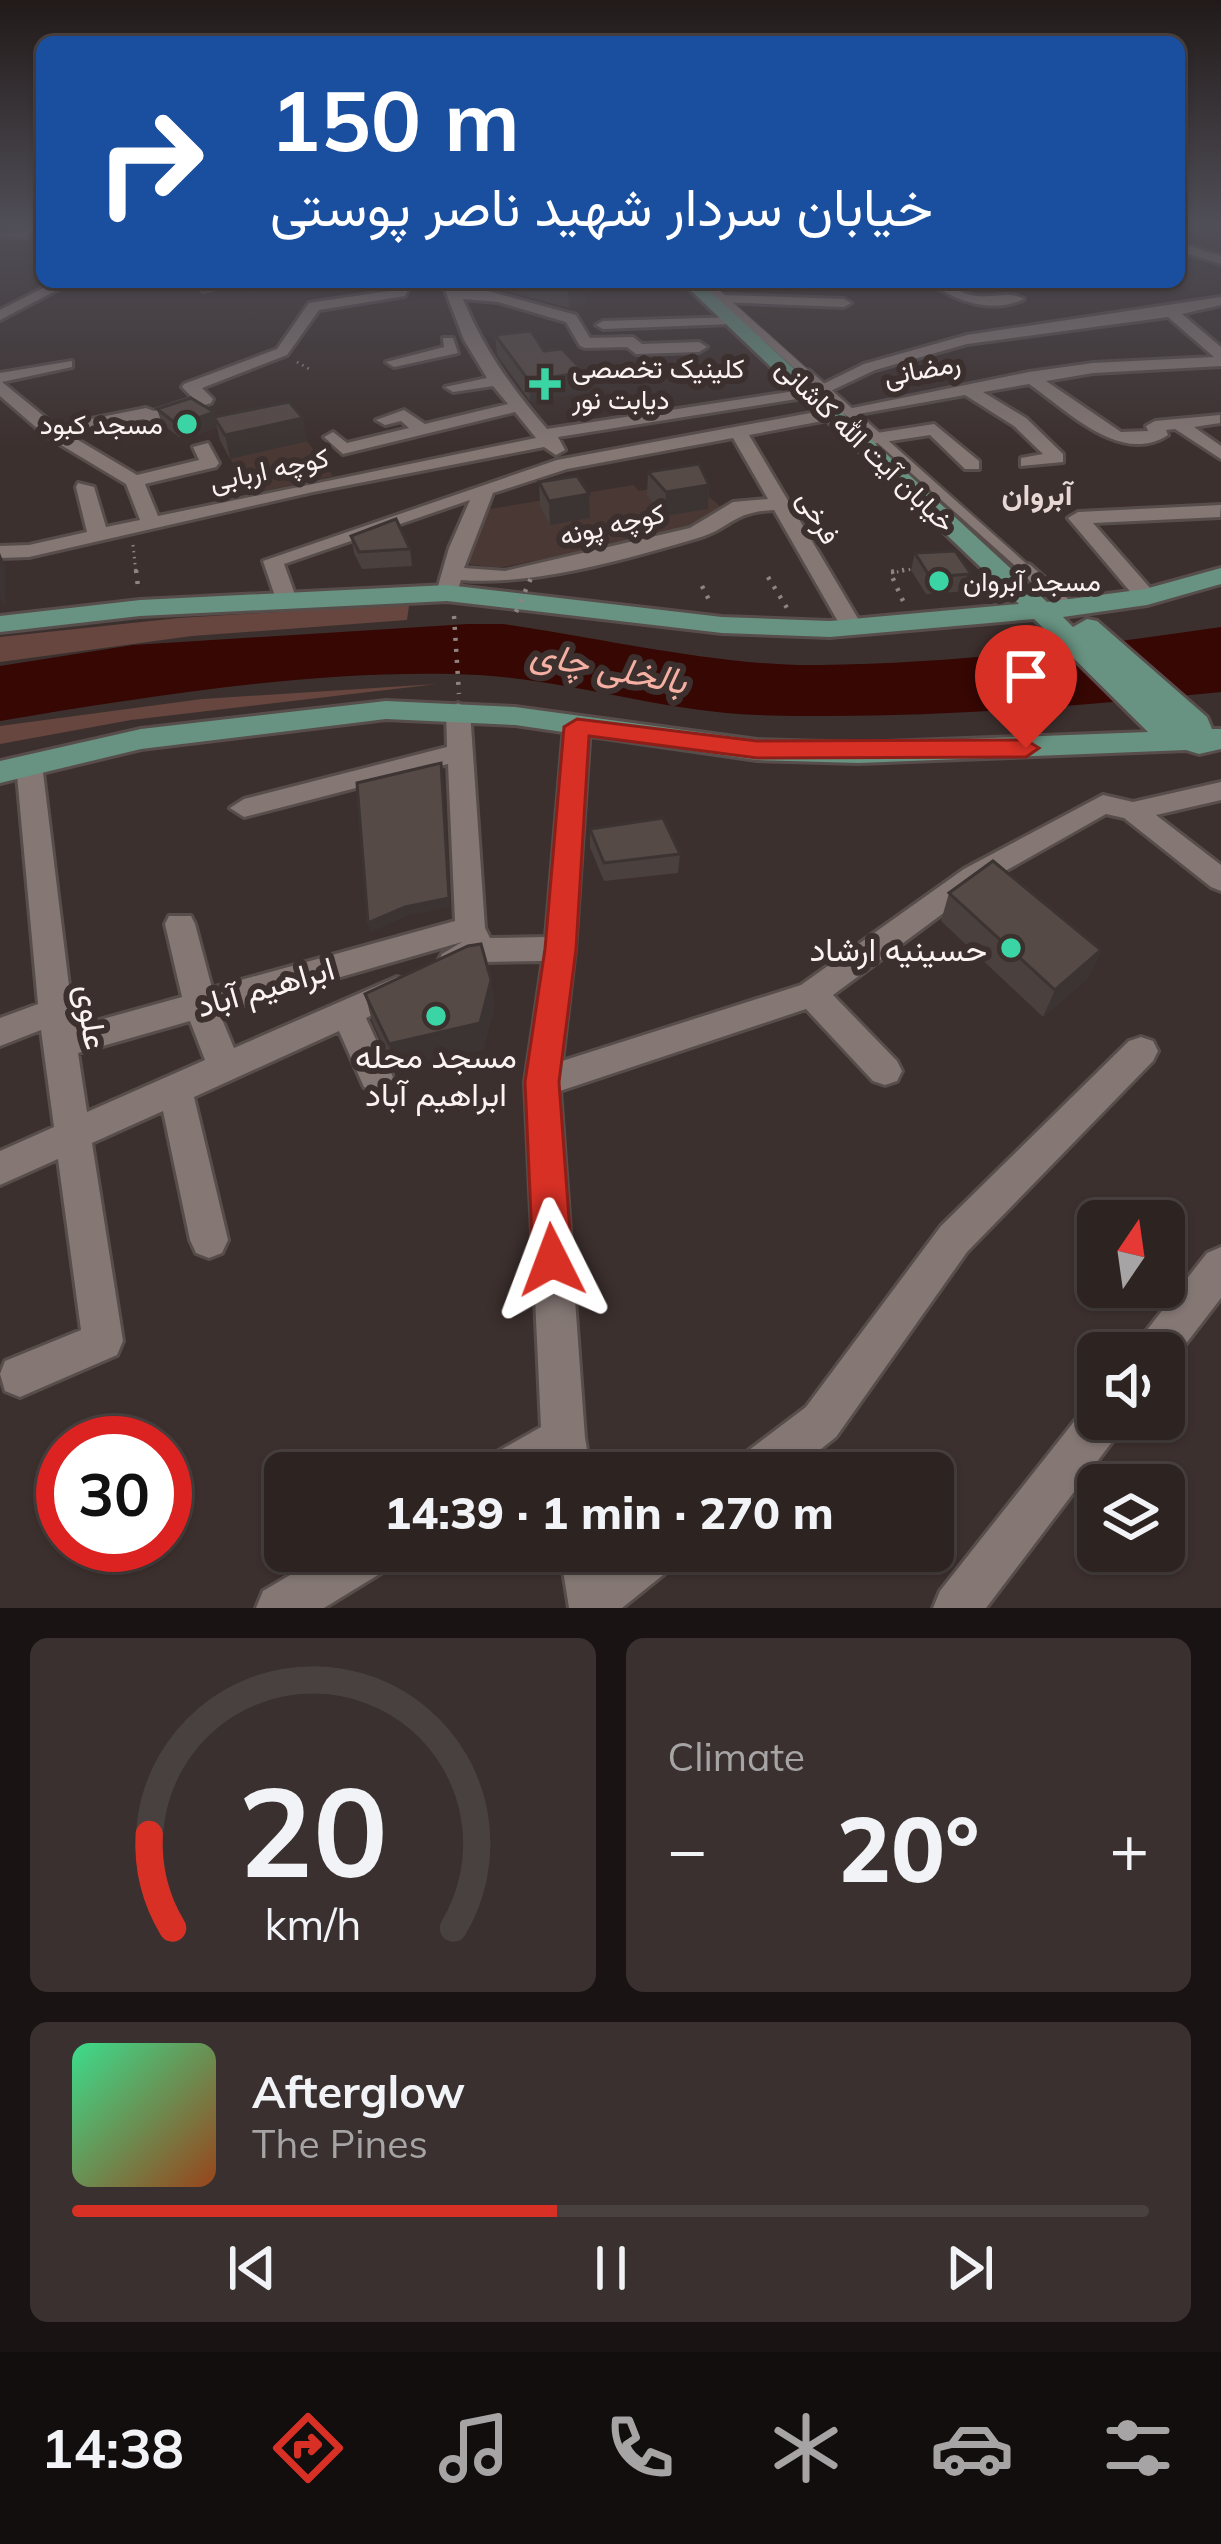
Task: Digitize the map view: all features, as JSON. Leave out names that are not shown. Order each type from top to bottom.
[{"type":"main road","name":"خیابان آیت الله کاشانی","points":[[710,300],[870,439],[1038,612],[1082,637]]},
{"type":"main road","points":[[0,624],[449,583],[800,630],[1038,612],[1142,598],[1221,576]]},
{"type":"main road","points":[[1082,637],[1142,598]]},
{"type":"main road","points":[[1069,608],[1082,637],[1151,703],[1163,730],[1214,748]]},
{"type":"main road","points":[[975,618],[1082,637],[1151,703],[1221,715]]},
{"type":"main road","points":[[1068,747],[1113,730],[1125,716],[1151,703]]},
{"type":"main road","points":[[15,768],[211,728],[386,710],[458,711],[757,750],[1214,748]]},
{"type":"street","points":[[0,316],[31,300]]},
{"type":"street","points":[[52,432],[119,417],[146,413],[153,417],[206,399],[190,386],[196,376],[282,352],[314,306],[353,300]]},
{"type":"street","points":[[456,300],[472,340],[497,381],[549,437],[568,469]]},
{"type":"street","points":[[512,300],[552,316],[571,318],[585,343],[633,342],[636,349],[699,347]]},
{"type":"street","points":[[754,300],[844,303]]},
{"type":"street","points":[[1019,300],[1062,327]]},
{"type":"street","name":"کوچه اربابی","points":[[0,552],[29,551],[549,437],[817,391],[864,365],[973,337],[1173,313],[1221,301]]},
{"type":"street","points":[[1173,313],[1221,358]]},
{"type":"street","points":[[575,326],[732,320]]},
{"type":"street","points":[[422,343],[472,340]]},
{"type":"street","points":[[394,362],[453,350],[448,341]]},
{"type":"street","name":"رمضانی","points":[[286,600],[273,561],[484,489],[964,388],[1128,364],[1221,358]]},
{"type":"street","points":[[0,382],[66,364]]},
{"type":"street","points":[[1029,377],[1121,438],[1157,436],[1153,427],[1214,418]]},
{"type":"street","points":[[453,386],[497,381]]},
{"type":"street","points":[[0,382],[52,432],[134,482],[210,464],[202,447]]},
{"type":"street","points":[[964,388],[1020,422],[1057,458],[1027,462]]},
{"type":"street","points":[[103,400],[119,417]]},
{"type":"street","points":[[333,437],[343,448],[520,406]]},
{"type":"street","points":[[385,420],[404,416],[423,431]]},
{"type":"street","points":[[1178,423],[1221,454]]},
{"type":"street","points":[[870,439],[934,429],[972,465]]},
{"type":"street","name":"فرخی","points":[[740,434],[852,627]]},
{"type":"street","points":[[134,482],[141,525]]},
{"type":"street","points":[[85,487],[98,534]]},
{"type":"street","points":[[449,583],[484,489]]},
{"type":"street","name":"کوچه پونه","points":[[449,583],[539,573],[697,532],[740,506],[779,504]]},
{"type":"street","points":[[1142,598],[1078,518],[1220,511]]},
{"type":"street","points":[[458,711],[476,939]]},
{"type":"street","points":[[566,1452],[542,1082],[560,949],[577,727]]},
{"type":"street","points":[[244,808],[460,752]]},
{"type":"street","name":"علوی","points":[[15,768],[76,1136],[104,1341],[20,1376]]},
{"type":"street","points":[[1133,811],[1221,791]]},
{"type":"street","points":[[542,1082],[812,994],[974,876],[1103,804],[1133,811],[1221,880]]},
{"type":"street","points":[[179,924],[200,1004],[225,1068]]},
{"type":"street","points":[[0,1168],[347,1013],[476,939],[560,949]]},
{"type":"street","name":"ابراهیم آباد","points":[[59,1045],[200,1004],[476,939]]},
{"type":"street","points":[[812,994],[885,1071]]},
{"type":"street","points":[[0,1032],[55,1011]]},
{"type":"street","points":[[347,1013],[376,1077]]},
{"type":"street","points":[[783,1452],[821,1422],[954,1238],[1141,1051]]},
{"type":"street","points":[[176,1091],[209,1240]]},
{"type":"street","points":[[1170,1332],[1221,1266]]},
{"type":"street","points":[[957,1608],[1087,1440]]},
{"type":"street","points":[[280,1608],[340,1572]]},
{"type":"street","points":[[586,1572],[592,1605]]},
{"type":"street","points":[[592,1605],[632,1572]]},
{"type":"lane","points":[[724,300],[817,391]]},
{"type":"lane","points":[[870,439],[1069,608]]},
{"type":"path","points":[[140,608],[141,525]]},
{"type":"path","points":[[912,624],[890,572],[914,569]]},
{"type":"path","points":[[516,612],[539,573]]},
{"type":"path","points":[[768,577],[800,630]]},
{"type":"path","points":[[449,583],[460,682],[458,711]]},
{"type":"shaded area","points":[[294,424],[333,476],[250,494],[220,440]]},
{"type":"shaded area","points":[[692,482],[722,508],[692,530],[498,568],[461,563],[485,510],[633,485],[639,491]]},
{"type":"shaded area","points":[[409,606],[407,620],[192,636],[0,662],[0,637],[179,618]]},
{"type":"shaded area","points":[[437,684],[131,720],[0,744],[0,726],[202,699]]},
{"type":"water","name":"بالخلی چای","points":[[503,624],[743,661],[820,665],[971,658],[1221,627],[1221,692],[990,711],[758,715],[514,678],[362,675],[239,686],[0,721],[0,666],[133,645]]},
{"type":"building","points":[[531,331],[544,351],[562,349],[584,372],[529,381],[495,335]]},
{"type":"building","points":[[191,398],[214,412],[174,422],[157,409]]},
{"type":"building","points":[[289,402],[303,418],[225,435],[214,417]]},
{"type":"building","points":[[699,464],[709,485],[666,492],[648,472]]},
{"type":"building","points":[[577,476],[589,494],[549,501],[539,482]]},
{"type":"building","points":[[396,519],[410,549],[359,552],[351,536]]},
{"type":"building","points":[[955,551],[971,574],[930,577],[915,553]]},
{"type":"building","points":[[441,763],[449,898],[405,907],[368,923],[357,783]]},
{"type":"building","points":[[663,818],[680,854],[604,863],[590,829]]},
{"type":"building","points":[[993,861],[1101,950],[1055,990],[949,893]]},
{"type":"building","points":[[481,944],[491,980],[480,1023],[389,1044],[365,994]]},
{"type":"place","name":"کلینیک تخصصی دیابت نور","points":[[545,384]]},
{"type":"place","name":"مسجد کبود","points":[[187,424]]},
{"type":"place","name":"مسجد آبروان","points":[[939,581]]},
{"type":"place","name":"حسینیه ارشاد","points":[[1011,948]]},
{"type":"place","name":"مسجد محله ابراهیم آباد","points":[[436,1016]]},
{"type":"district","name":"آبروان","points":[[1037,494]]},
{"type":"route","points":[[552,1260],[542,1082],[560,949],[577,727],[757,750],[1026,748]]}]
